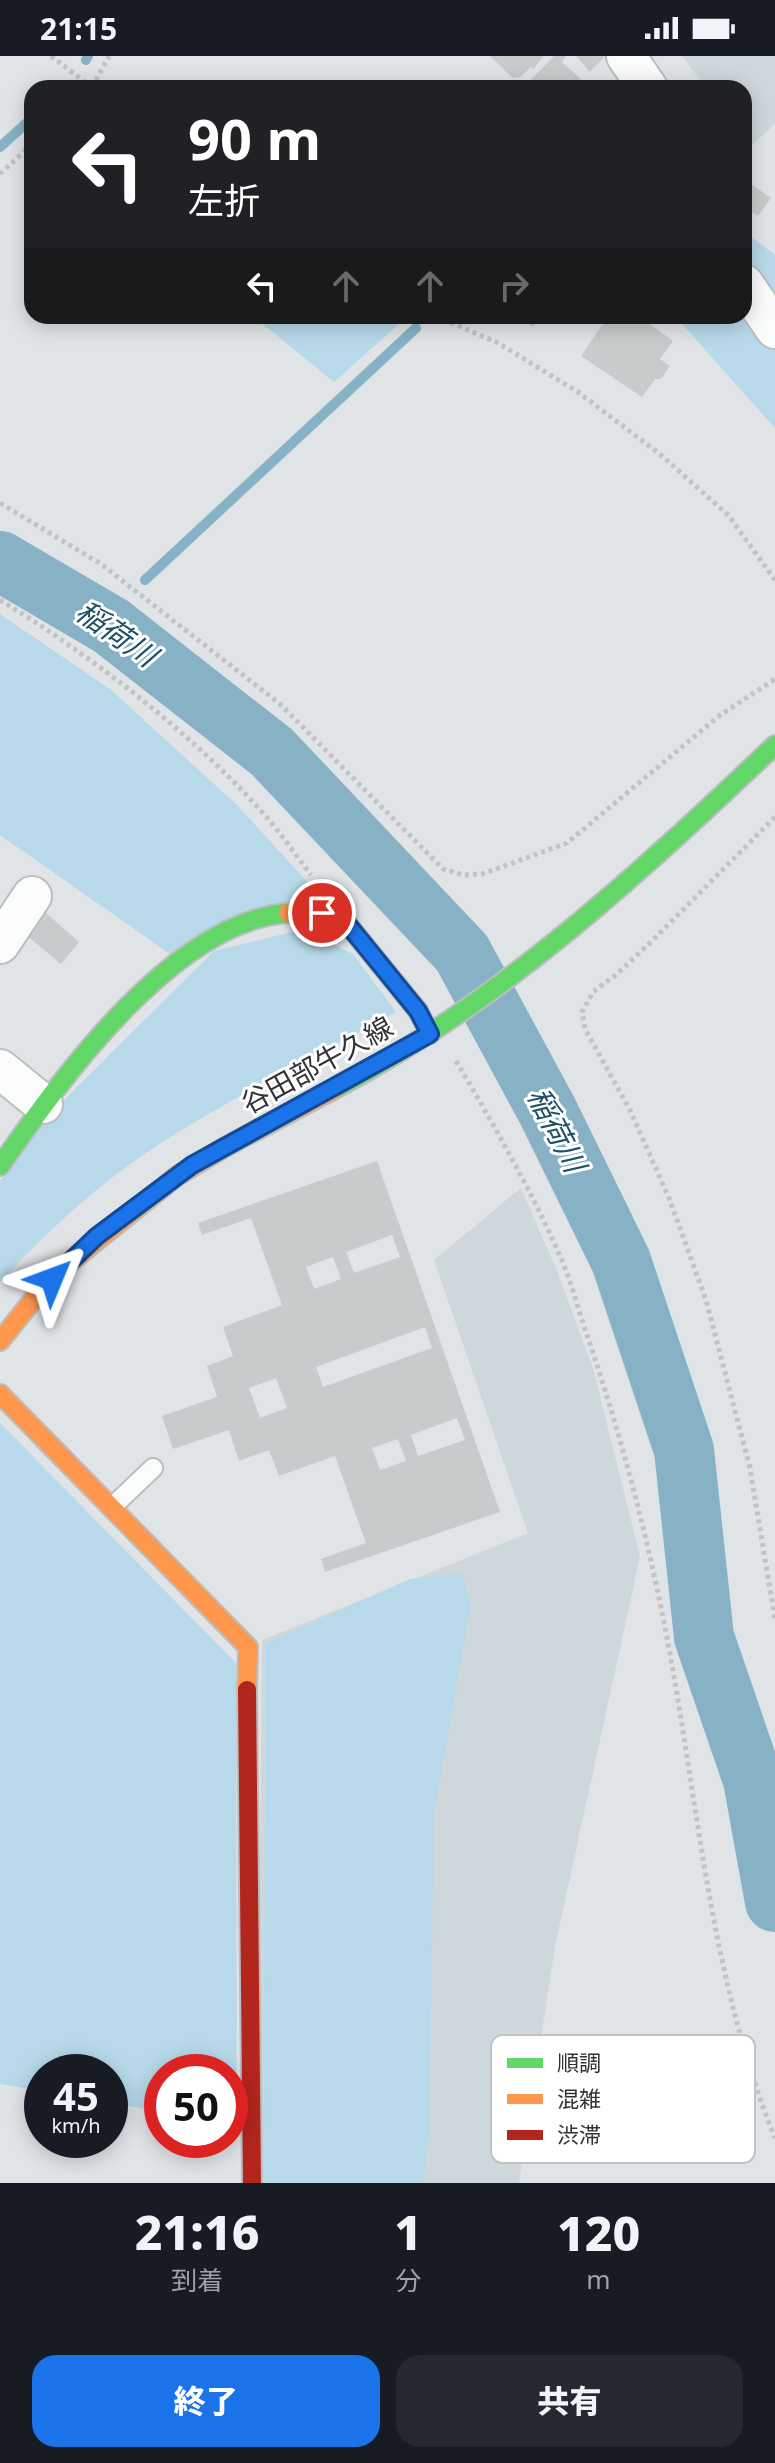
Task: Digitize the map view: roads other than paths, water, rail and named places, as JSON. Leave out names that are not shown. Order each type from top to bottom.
[{"type":"street","points":[[626,56],[642,80]]},
{"type":"street","points":[[752,296],[775,329]]},
{"type":"street","name":"谷田部牛久線","points":[[0,1341],[30,1301],[97,1236],[192,1165],[437,1029],[527,965],[651,864],[775,745]]},
{"type":"street","points":[[0,944],[32,896]]},
{"type":"street","points":[[0,1166],[90,1043],[145,988],[228,928],[258,917],[304,911],[340,915],[418,1011],[437,1029]]},
{"type":"street","points":[[0,1069],[43,1104]]},
{"type":"street","points":[[0,1394],[248,1647],[246,1738],[253,2079],[252,2183]]},
{"type":"lane","points":[[112,1507],[153,1468]]},
{"type":"waterway","points":[[86,60],[88,56]]},
{"type":"waterway","points":[[0,147],[24,125]]},
{"type":"waterway","points":[[145,580],[416,328]]},
{"type":"waterway","name":"稲荷川","points":[[0,561],[111,626],[272,752],[462,953],[548,1112],[621,1261],[684,1450],[704,1637],[753,1780],[775,1902]]}]
